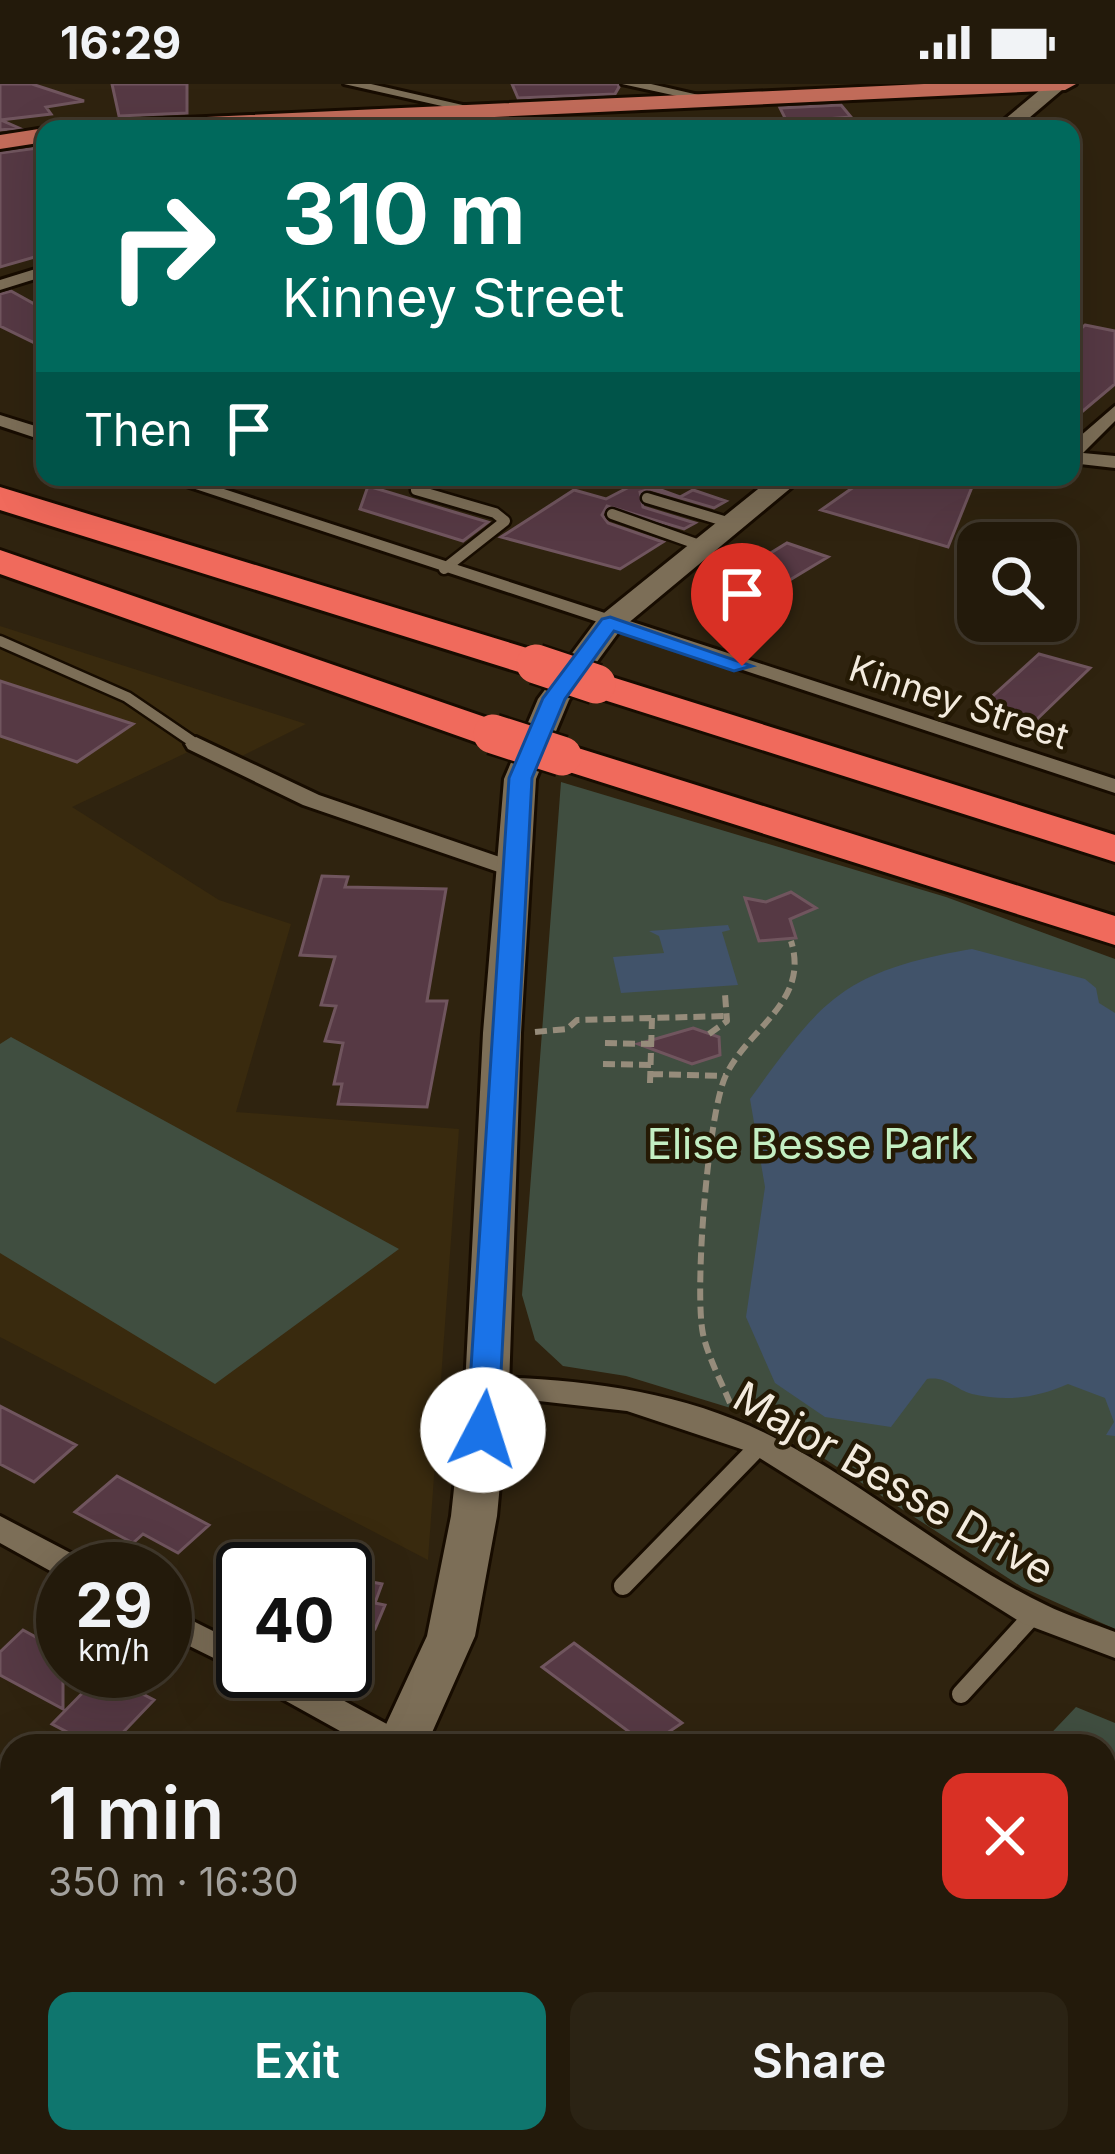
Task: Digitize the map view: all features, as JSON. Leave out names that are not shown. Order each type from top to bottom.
[{"type":"highway","points":[[0,468],[36,482]]},
{"type":"highway","points":[[47,486],[394,619]]},
{"type":"highway","points":[[0,498],[1115,849]]},
{"type":"highway","points":[[0,561],[445,719]]},
{"type":"highway","points":[[0,593],[445,719],[1115,931]]},
{"type":"main road","points":[[266,120],[1062,84]]},
{"type":"main road","points":[[0,142],[36,138]]},
{"type":"street","points":[[350,84],[473,109]]},
{"type":"street","points":[[629,84],[709,99]]},
{"type":"street","points":[[1015,120],[1062,84]]},
{"type":"street","points":[[0,285],[36,274]]},
{"type":"street","points":[[25,277],[36,282]]},
{"type":"street","points":[[1080,446],[1115,410]]},
{"type":"street","points":[[0,420],[36,431]]},
{"type":"street","points":[[1080,456],[1115,462]]},
{"type":"street","name":"Kinney Street","points":[[195,486],[1115,786]]},
{"type":"street","points":[[405,1734],[451,1636],[474,1516],[487,1387],[502,1033],[520,778],[554,698],[610,623],[779,486]]},
{"type":"street","points":[[196,744],[265,784],[329,812],[512,869]]},
{"type":"street","name":"Major Besse Drive","points":[[487,1387],[599,1393],[658,1404],[715,1425],[761,1444],[1034,1614],[1115,1645]]},
{"type":"street","points":[[0,1528],[36,1548]]},
{"type":"street","points":[[310,1698],[377,1734]]},
{"type":"lane","points":[[416,490],[495,513],[505,521],[444,569]]},
{"type":"lane","points":[[647,498],[734,524]]},
{"type":"lane","points":[[612,514],[705,547]]},
{"type":"lane","points":[[0,641],[99,680],[169,718],[196,744]]},
{"type":"lane","points":[[622,1586],[761,1444]]},
{"type":"lane","points":[[961,1694],[1034,1614]]},
{"type":"path","points":[[715,1425],[734,1410],[703,1334],[699,1264],[725,1076],[789,995],[798,963],[791,941]]},
{"type":"path","points":[[725,994],[728,1016]]},
{"type":"path","points":[[502,1033],[567,1029],[578,1020],[728,1016]]},
{"type":"path","points":[[709,1034],[728,1016]]},
{"type":"path","points":[[651,1074],[652,1018]]},
{"type":"path","points":[[605,1043],[665,1045]]},
{"type":"path","points":[[603,1064],[651,1074],[725,1076]]},
{"type":"shaded area","points":[[0,626],[306,724],[238,758],[209,742],[72,807],[219,900],[291,924],[236,1112],[459,1129],[428,1560],[0,1337]]},
{"type":"green space","name":"Elise Besse Park","points":[[561,782],[946,897],[1115,959],[1115,1629],[1022,1587],[760,1417],[626,1376],[563,1366],[535,1340],[522,1295]]},
{"type":"green space","points":[[11,1037],[399,1249],[215,1384],[0,1253],[0,1044]]},
{"type":"green space","points":[[1076,1707],[1115,1723],[1115,1734],[1050,1734]]},
{"type":"water","points":[[728,925],[730,930],[722,932],[738,985],[621,993],[613,957],[664,953],[659,936],[649,931]]},
{"type":"water","points":[[972,949],[1085,979],[1096,988],[1099,1003],[1115,1013],[1115,1436],[1106,1435],[1114,1422],[1105,1398],[1068,1384],[1033,1395],[997,1398],[927,1379],[891,1427],[825,1417],[775,1383],[746,1317],[765,1187],[750,1099],[797,1036],[840,994],[894,968]]},
{"type":"building","points":[[0,84],[32,84],[84,101],[46,107],[51,114],[1,120],[19,128],[0,130]]},
{"type":"building","points":[[112,84],[187,84],[187,113],[119,116]]},
{"type":"building","points":[[512,84],[619,87],[615,94],[518,98]]},
{"type":"building","points":[[841,105],[851,117],[786,120],[780,108]]},
{"type":"building","points":[[36,148],[36,257],[0,267],[0,153]]},
{"type":"building","points":[[11,291],[36,305],[36,344],[0,326],[0,294]]},
{"type":"building","points":[[1085,325],[1115,331],[1115,384],[1080,413],[1080,330]]},
{"type":"building","points":[[368,486],[488,522],[463,541],[360,509]]},
{"type":"building","points":[[631,486],[650,486],[680,497],[693,490],[726,501],[714,508],[650,489],[640,492],[643,507],[695,523],[684,529],[607,506],[602,515],[608,523],[663,542],[620,569],[501,537],[574,490],[606,499]]},
{"type":"building","points":[[855,486],[972,486],[948,547],[821,510]]},
{"type":"building","points":[[787,543],[828,557],[778,587],[738,573]]},
{"type":"building","points":[[1039,654],[1090,668],[1036,720],[985,703]]},
{"type":"building","points":[[0,681],[133,724],[77,762],[0,736]]},
{"type":"building","points":[[322,876],[348,877],[345,887],[446,889],[427,1001],[447,1001],[427,1107],[338,1104],[342,1084],[334,1084],[343,1043],[325,1041],[336,1006],[321,1005],[335,957],[300,955]]},
{"type":"building","points":[[791,892],[816,908],[790,919],[796,938],[759,941],[745,898],[766,902]]},
{"type":"building","points":[[693,1028],[719,1037],[720,1055],[692,1064],[638,1044]]},
{"type":"building","points":[[0,1406],[76,1445],[34,1482],[0,1464]]},
{"type":"building","points":[[117,1476],[209,1525],[190,1542],[158,1542],[143,1534],[131,1542],[75,1512]]},
{"type":"building","points":[[372,1582],[382,1584],[375,1603],[385,1605],[375,1629]]},
{"type":"building","points":[[23,1630],[36,1637],[36,1694],[0,1675],[0,1652]]},
{"type":"building","points":[[574,1643],[682,1723],[666,1734],[632,1734],[542,1667]]},
{"type":"building","points":[[43,1698],[63,1698],[63,1709]]},
{"type":"building","points":[[77,1698],[154,1700],[121,1734],[71,1734],[52,1724]]},
{"type":"route","points":[[483,1430],[520,778],[554,698],[610,623],[742,666]]}]
